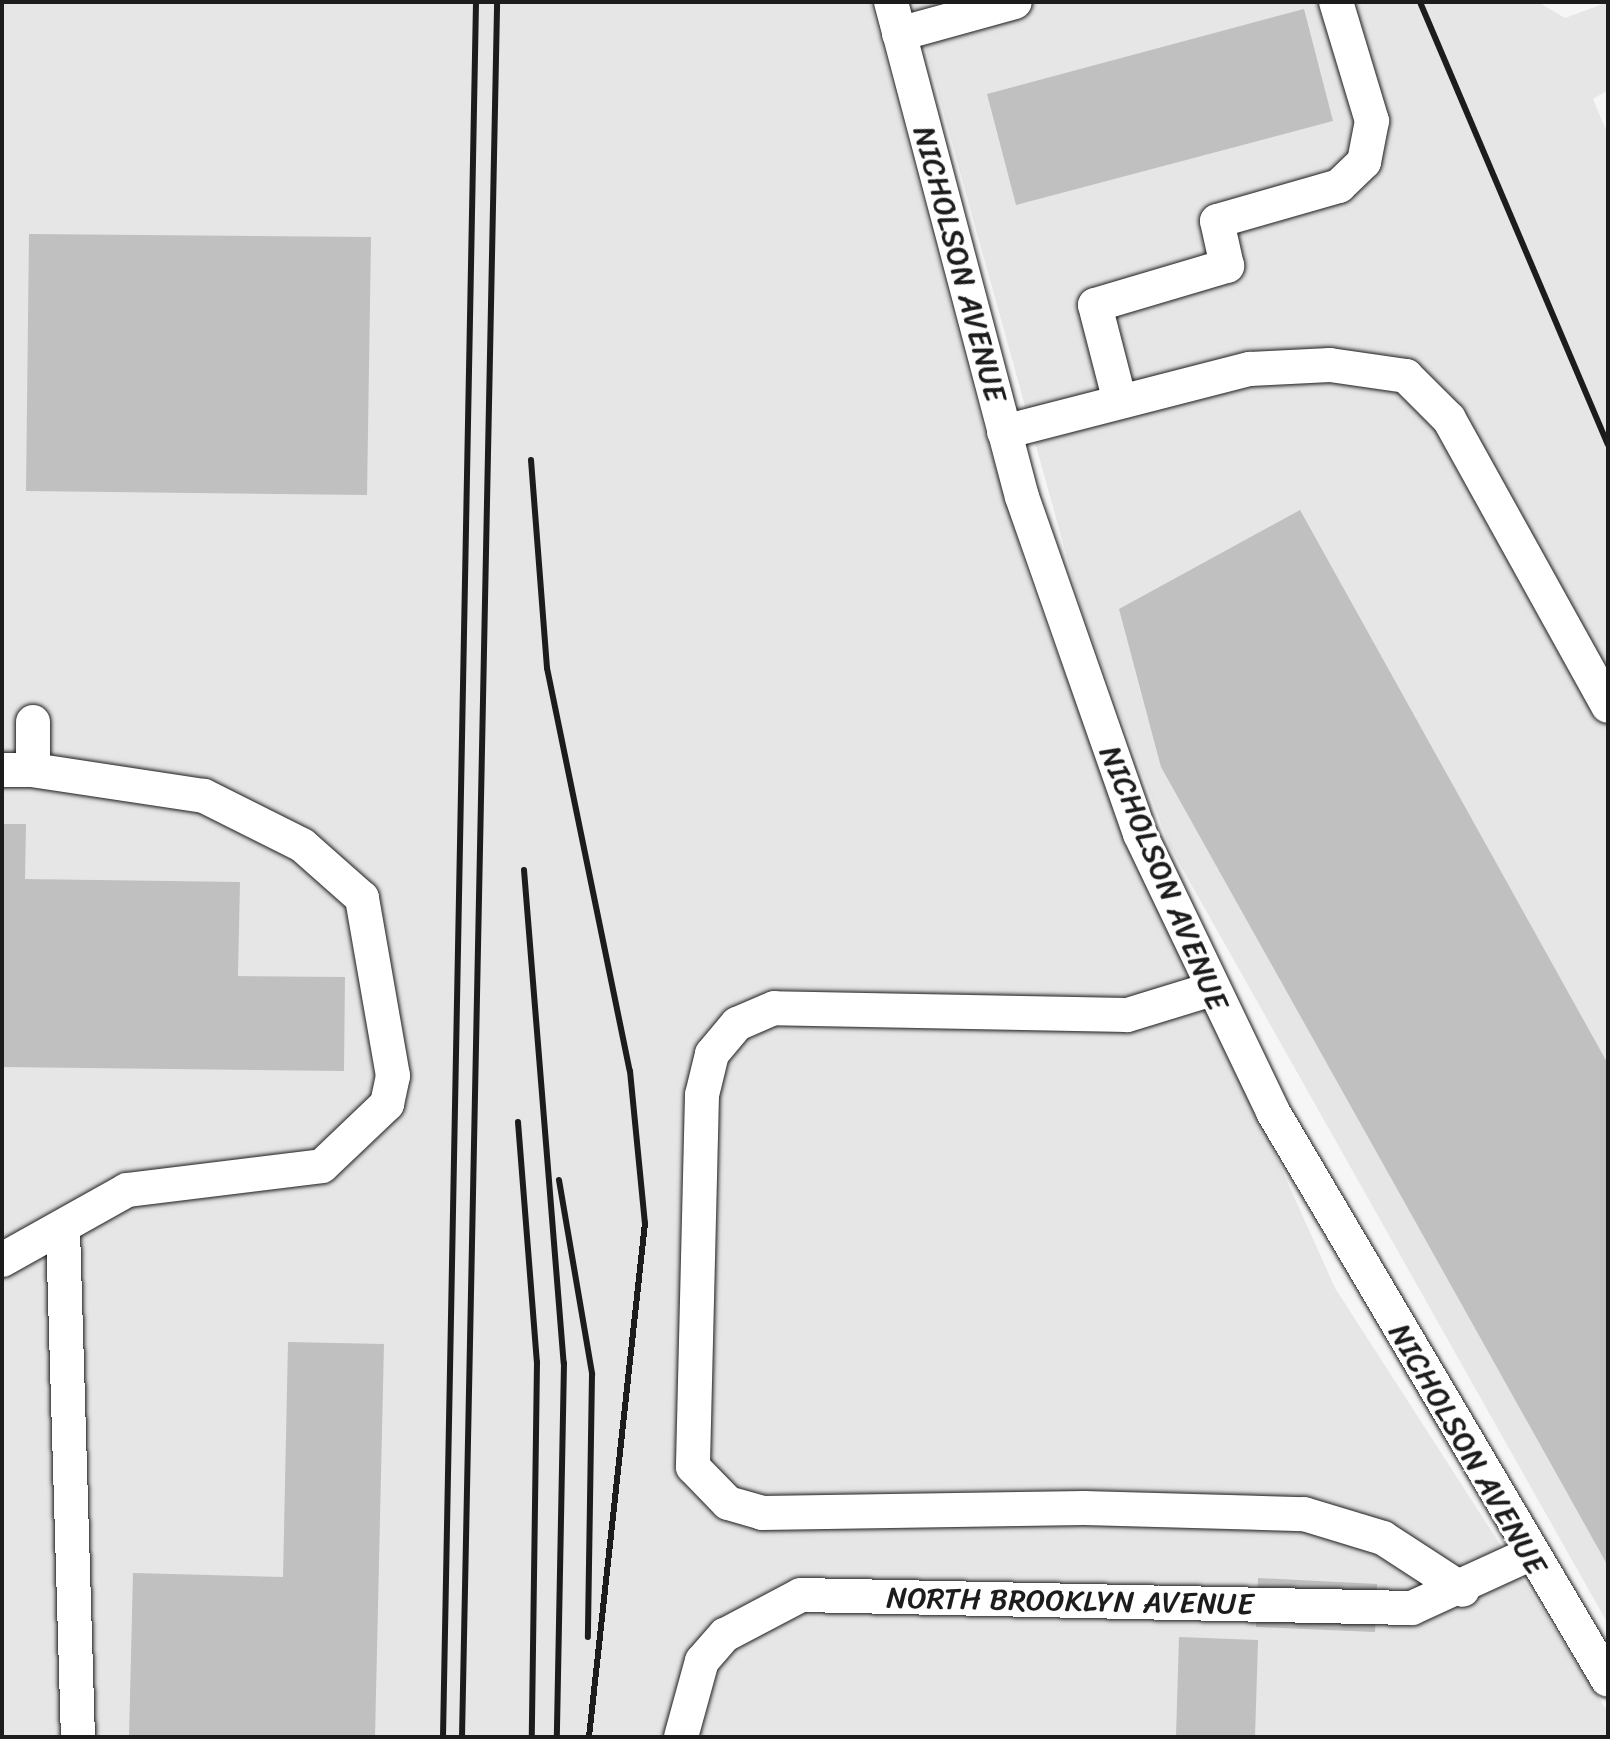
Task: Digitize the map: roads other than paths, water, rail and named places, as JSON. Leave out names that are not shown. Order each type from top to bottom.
[{"type":"street","points":[[895,18],[1015,2]]},
{"type":"street","points":[[1119,398],[1095,305],[1227,266],[1217,221],[1339,186],[1364,162],[1372,121],[1336,2]]},
{"type":"street","name":"NICHOLSON AVENUE","points":[[895,18],[1004,432],[1076,667],[1209,990],[1528,1555],[1608,1680]]},
{"type":"street","points":[[1004,432],[1119,398],[1250,369],[1330,365],[1406,376],[1449,419],[1608,706]]},
{"type":"street","points":[[2,1260],[63,1230],[127,1190],[322,1166],[387,1104],[393,1076],[362,898],[302,845],[204,796],[17,770],[33,722]]},
{"type":"street","points":[[1209,990],[1127,1015],[774,1008],[737,1024],[712,1054],[702,1095],[693,1467],[728,1503],[762,1513],[1084,1508],[1304,1514],[1383,1538],[1463,1590]]},
{"type":"street","points":[[63,1230],[78,1737]]},
{"type":"street","name":"NORTH BROOKLYN AVENUE","points":[[681,1737],[702,1661],[725,1635],[801,1595],[1412,1608],[1463,1590],[1528,1555]]},
{"type":"railway","points":[[443,1737],[476,2]]},
{"type":"railway","points":[[462,1737],[497,2]]},
{"type":"railway","points":[[1420,2],[1608,444]]},
{"type":"railway","points":[[531,460],[547,668],[630,1071],[645,1223],[589,1737]]},
{"type":"railway","points":[[524,870],[564,1363],[557,1737]]},
{"type":"railway","points":[[518,1122],[537,1362],[532,1737]]},
{"type":"railway","points":[[559,1180],[592,1374],[588,1637]]}]
